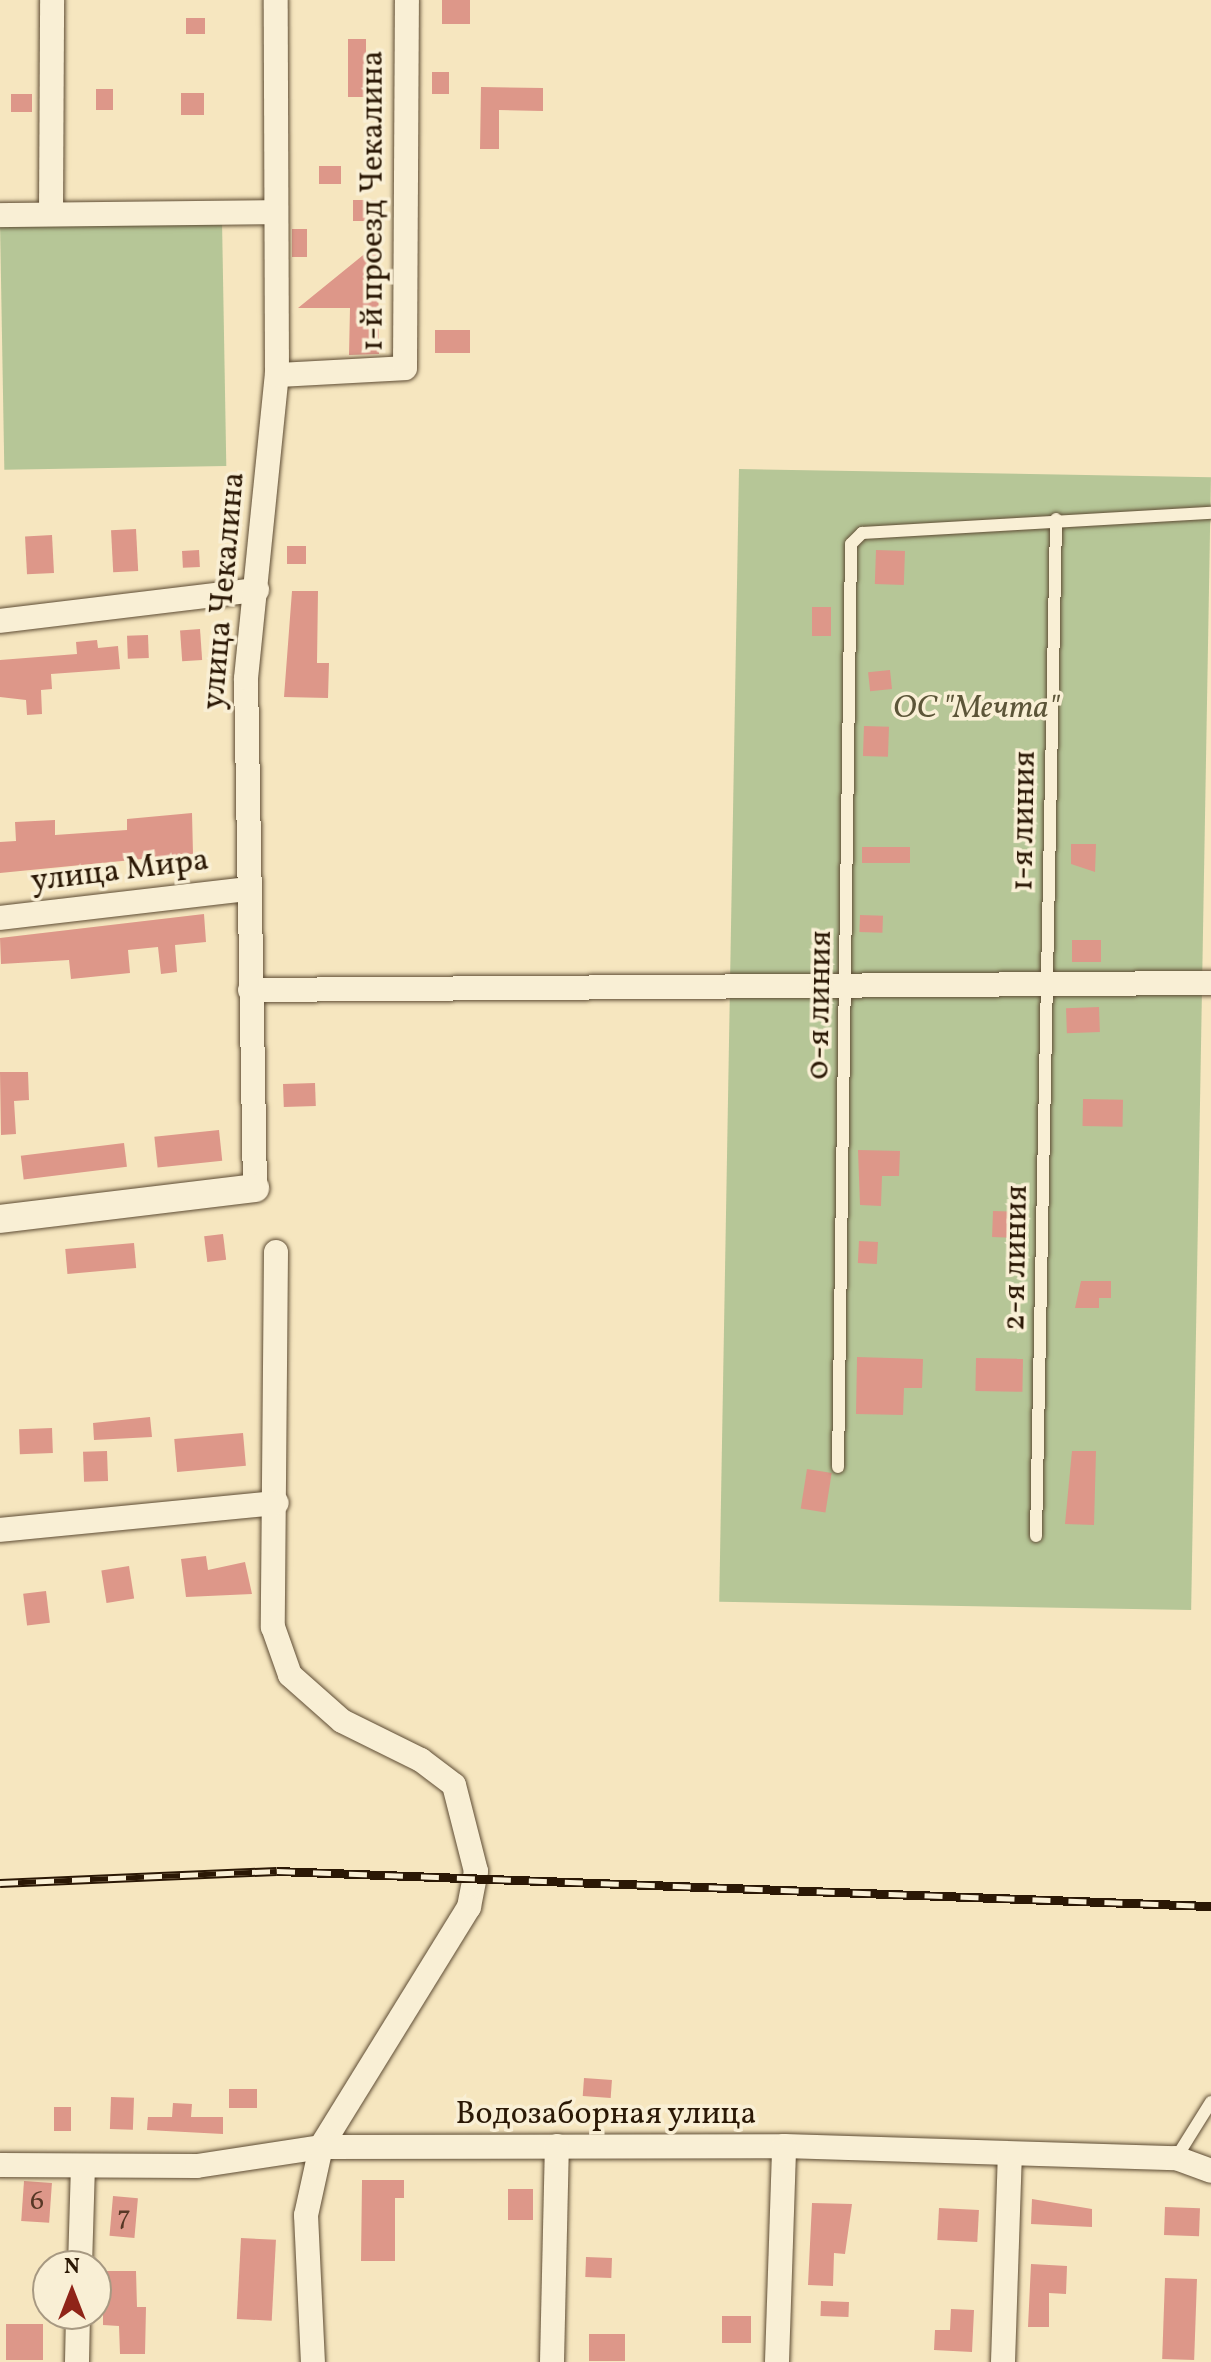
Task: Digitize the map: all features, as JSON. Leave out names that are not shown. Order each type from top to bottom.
[{"type":"street","points":[[51,213],[52,0]]},
{"type":"street","name":"улица Чекалина","points":[[255,1188],[247,889],[246,678],[277,375],[276,0]]},
{"type":"street","name":"1-й проезд Чекалина","points":[[277,375],[405,368],[407,0]]},
{"type":"street","points":[[0,215],[276,212]]},
{"type":"street","points":[[0,621],[257,590]]},
{"type":"street","name":"улица Мира","points":[[0,918],[247,889]]},
{"type":"street","points":[[250,990],[1049,981],[1211,983]]},
{"type":"street","points":[[0,1219],[255,1188]]},
{"type":"street","points":[[276,1252],[277,1503],[273,1627],[290,1675],[342,1721],[454,1785],[476,1871],[469,1907],[321,2147],[306,2215],[313,2362]]},
{"type":"street","points":[[0,1530],[277,1503]]},
{"type":"street","points":[[552,2362],[557,2146]]},
{"type":"street","points":[[777,2362],[784,2146]]},
{"type":"street","name":"Водозаборная улица","points":[[0,2165],[197,2166],[321,2147],[784,2146],[1176,2158],[1211,2171]]},
{"type":"street","points":[[1003,2362],[1010,2154]]},
{"type":"street","points":[[80,2250],[83,2166]]},
{"type":"street","points":[[77,2362],[78,2330]]},
{"type":"lane","points":[[1056,519],[1211,513]]},
{"type":"lane","name":"0-я линия","points":[[838,1467],[848,983],[851,544],[862,533],[1056,519]]},
{"type":"lane","name":"1-я линия","points":[[1049,981],[1056,519]]},
{"type":"lane","name":"2-я линия","points":[[1036,1536],[1049,981]]},
{"type":"lane","points":[[1176,2158],[1211,2102]]},
{"type":"green space","points":[[222,220],[226,466],[4,470],[0,224]]},
{"type":"green space","name":"ОС \"Мечта\"","points":[[739,469],[1211,477],[1191,1610],[719,1602]]},
{"type":"building","points":[[442,0],[470,0],[470,24],[442,24]]},
{"type":"building","points":[[186,18],[205,18],[205,34],[186,34]]},
{"type":"building","points":[[348,39],[366,39],[366,97],[348,97]]},
{"type":"building","points":[[432,72],[449,72],[449,94],[432,94]]},
{"type":"building","points":[[481,87],[543,88],[543,111],[499,110],[499,149],[480,149]]},
{"type":"building","points":[[96,89],[113,89],[113,110],[96,110]]},
{"type":"building","points":[[181,93],[204,93],[204,115],[181,115]]},
{"type":"building","points":[[11,94],[32,94],[32,112],[11,112]]},
{"type":"building","points":[[319,166],[341,166],[341,184],[319,184]]},
{"type":"building","points":[[353,200],[379,200],[379,221],[353,221]]},
{"type":"building","points":[[292,229],[307,229],[307,257],[292,257]]},
{"type":"building","points":[[378,243],[379,354],[349,355],[350,308],[298,308]]},
{"type":"building","points":[[435,330],[470,330],[470,353],[435,353]]},
{"type":"building","points":[[136,529],[138,571],[113,572],[111,530]]},
{"type":"building","points":[[52,535],[54,573],[27,574],[25,536]]},
{"type":"building","points":[[287,546],[306,546],[306,564],[287,564]]},
{"type":"building","points":[[199,550],[200,567],[183,568],[182,551]]},
{"type":"building","points":[[876,550],[905,551],[904,585],[875,584]]},
{"type":"building","points":[[292,591],[318,591],[317,663],[329,663],[328,698],[284,697]]},
{"type":"building","points":[[812,607],[831,607],[831,636],[812,636]]},
{"type":"building","points":[[200,629],[202,660],[182,661],[180,630]]},
{"type":"building","points":[[148,635],[149,658],[128,659],[127,636]]},
{"type":"building","points":[[97,640],[98,648],[118,646],[120,669],[51,674],[52,689],[41,690],[42,714],[27,715],[26,700],[0,697],[0,660],[77,654],[76,642]]},
{"type":"building","points":[[890,670],[892,689],[870,691],[868,672]]},
{"type":"building","points":[[864,726],[889,727],[888,757],[863,756]]},
{"type":"building","points":[[192,813],[193,854],[0,873],[0,842],[16,841],[15,822],[55,820],[55,835],[127,830],[127,819]]},
{"type":"building","points":[[1071,844],[1096,844],[1095,872],[1071,864]]},
{"type":"building","points":[[862,847],[910,847],[910,863],[862,863]]},
{"type":"building","points":[[204,914],[206,942],[175,945],[177,972],[161,974],[158,947],[128,950],[130,973],[71,979],[69,960],[1,964],[0,938]]},
{"type":"building","points":[[860,915],[883,916],[882,933],[859,932]]},
{"type":"building","points":[[1072,940],[1101,940],[1101,962],[1072,962]]},
{"type":"building","points":[[1099,1007],[1100,1032],[1067,1033],[1066,1008]]},
{"type":"building","points":[[0,1072],[28,1072],[29,1100],[14,1101],[16,1134],[1,1135]]},
{"type":"building","points":[[315,1083],[316,1106],[284,1107],[283,1084]]},
{"type":"building","points":[[1083,1099],[1123,1100],[1123,1127],[1083,1126]]},
{"type":"building","points":[[219,1130],[222,1161],[158,1168],[154,1137]]},
{"type":"building","points":[[124,1143],[127,1167],[24,1179],[21,1156]]},
{"type":"building","points":[[858,1150],[900,1151],[899,1176],[882,1176],[881,1206],[860,1205]]},
{"type":"building","points":[[993,1211],[1024,1212],[1023,1238],[992,1237]]},
{"type":"building","points":[[223,1234],[226,1260],[207,1262],[204,1236]]},
{"type":"building","points":[[859,1241],[878,1242],[877,1264],[858,1263]]},
{"type":"building","points":[[134,1243],[136,1268],[67,1274],[65,1249]]},
{"type":"building","points":[[1081,1281],[1111,1281],[1111,1298],[1099,1298],[1099,1308],[1075,1308]]},
{"type":"building","points":[[857,1357],[923,1359],[922,1388],[904,1388],[903,1415],[856,1414]]},
{"type":"building","points":[[976,1358],[1023,1359],[1022,1392],[975,1391]]},
{"type":"building","points":[[150,1417],[152,1437],[94,1440],[93,1423]]},
{"type":"building","points":[[52,1428],[53,1453],[20,1454],[19,1429]]},
{"type":"building","points":[[243,1433],[246,1466],[177,1472],[174,1439]]},
{"type":"building","points":[[107,1451],[108,1481],[84,1482],[83,1452]]},
{"type":"building","points":[[1072,1451],[1096,1451],[1094,1525],[1065,1524]]},
{"type":"building","points":[[807,1469],[832,1473],[825,1512],[801,1509]]},
{"type":"building","points":[[206,1556],[208,1570],[245,1562],[252,1594],[186,1597],[181,1559]]},
{"type":"building","points":[[129,1566],[134,1599],[107,1603],[101,1570]]},
{"type":"building","points":[[46,1591],[50,1623],[27,1626],[23,1594]]},
{"type":"building","points":[[584,2078],[612,2080],[611,2098],[583,2096]]},
{"type":"building","points":[[229,2089],[257,2089],[257,2108],[229,2108]]},
{"type":"building","points":[[111,2097],[134,2098],[133,2130],[110,2129]]},
{"type":"building","points":[[173,2103],[192,2104],[191,2117],[223,2117],[223,2134],[147,2130],[148,2117],[172,2117]]},
{"type":"building","points":[[54,2107],[71,2107],[71,2131],[54,2131]]},
{"type":"building","points":[[362,2180],[404,2180],[404,2198],[395,2198],[395,2261],[361,2261]]},
{"type":"building","points":[[24,2181],[52,2183],[49,2223],[21,2221]]},
{"type":"building","points":[[508,2189],[533,2189],[533,2220],[508,2220]]},
{"type":"building","points":[[113,2196],[138,2198],[134,2238],[110,2236]]},
{"type":"building","points":[[1032,2199],[1092,2209],[1092,2227],[1031,2224]]},
{"type":"building","points":[[812,2203],[852,2204],[845,2254],[834,2253],[833,2286],[808,2285]]},
{"type":"building","points":[[1165,2207],[1200,2208],[1199,2236],[1164,2235]]},
{"type":"building","points":[[939,2208],[979,2210],[977,2242],[937,2240]]},
{"type":"building","points":[[241,2238],[276,2240],[272,2321],[237,2319]]},
{"type":"building","points":[[586,2257],[612,2258],[611,2278],[585,2277]]},
{"type":"building","points":[[1031,2264],[1067,2266],[1066,2294],[1049,2293],[1049,2327],[1028,2327]]},
{"type":"building","points":[[112,2271],[136,2271],[137,2307],[146,2307],[145,2354],[120,2354],[119,2326],[112,2326]]},
{"type":"building","points":[[1165,2278],[1197,2279],[1194,2360],[1162,2359]]},
{"type":"building","points":[[821,2301],[849,2302],[848,2317],[820,2316]]},
{"type":"building","points":[[951,2309],[974,2310],[972,2352],[934,2350],[935,2330],[950,2330]]},
{"type":"building","points":[[722,2316],[751,2316],[751,2343],[722,2343]]},
{"type":"building","points":[[6,2324],[32,2324],[32,2330],[43,2330],[43,2360],[6,2360]]},
{"type":"building","points":[[589,2334],[625,2334],[625,2361],[589,2361]]},
{"type":"railway","points":[[0,1883],[277,1871],[1211,1906]]}]
